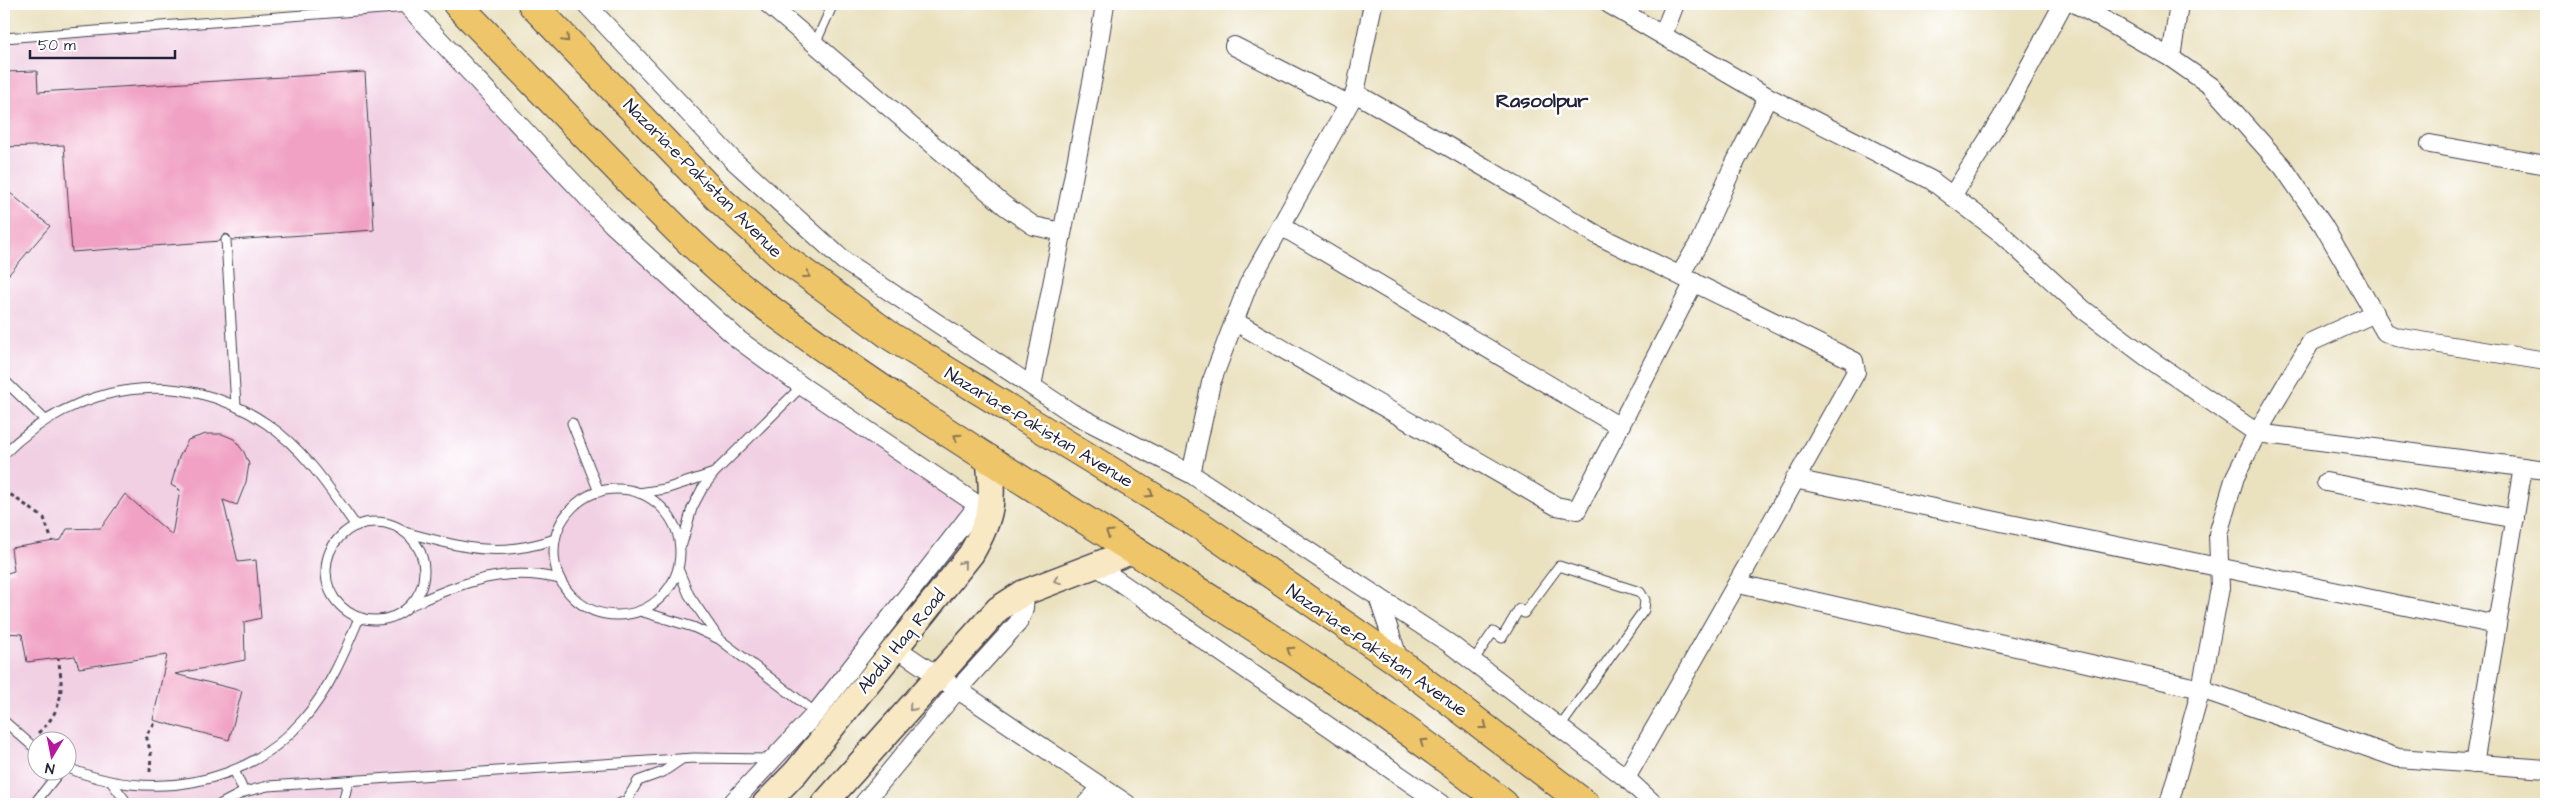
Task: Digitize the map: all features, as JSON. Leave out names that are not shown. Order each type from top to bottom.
[{"type":"main road","points":[[458,4],[682,235],[753,297],[866,378],[1323,672],[1448,760],[1504,804]]},
{"type":"main road","name":"Nazaria-e-Pakistan Avenue","points":[[532,4],[718,198],[784,258],[892,337],[1204,528],[1400,664],[1585,804]]},
{"type":"main road","name":"Abdul Haq Road","points":[[765,804],[786,766],[824,721],[896,648],[971,554],[984,532],[989,458]]},
{"type":"main road","points":[[824,804],[948,683],[998,609],[1023,593],[1135,550]]},
{"type":"street","points":[[586,4],[733,160],[844,262],[1100,430],[1190,474],[1378,597],[1473,661],[1626,778],[1654,804]]},
{"type":"street","points":[[768,4],[1005,206],[1034,226],[1062,232]]},
{"type":"street","points":[[1032,386],[1095,67],[1105,4]]},
{"type":"street","points":[[1190,474],[1211,383],[1248,285],[1351,99],[1373,4]]},
{"type":"street","points":[[1609,4],[1768,97],[1931,180],[1997,230],[2084,310],[2148,358],[2257,433],[2546,470]]},
{"type":"street","points":[[1663,35],[1675,4]]},
{"type":"street","points":[[1952,196],[2002,117],[2063,4]]},
{"type":"street","points":[[2076,4],[2172,58],[2211,86],[2283,167],[2323,225],[2385,332],[2396,336],[2546,360]]},
{"type":"street","points":[[2172,58],[2179,4]]},
{"type":"street","points":[[408,6],[612,224],[740,340],[802,386],[985,508],[824,721]]},
{"type":"street","points":[[1234,46],[1351,99],[1484,166],[1599,236],[1854,361],[1857,366],[1856,372],[1794,479],[1739,584],[1626,778]]},
{"type":"street","points":[[1234,321],[1548,501],[1571,510],[1577,510],[1586,496],[1620,427],[1687,278],[1700,241],[1731,171],[1768,97]]},
{"type":"street","points":[[2430,144],[2546,165]]},
{"type":"street","points":[[1281,226],[1620,427]]},
{"type":"street","points":[[2169,804],[2201,689],[2220,588],[2218,534],[2235,477],[2257,433],[2311,342],[2375,313]]},
{"type":"street","points":[[1084,453],[1100,430]]},
{"type":"street","points":[[2474,764],[2523,467]]},
{"type":"street","points":[[1794,479],[2497,625]]},
{"type":"street","points":[[2326,482],[2515,519]]},
{"type":"street","points":[[1094,565],[1431,801]]},
{"type":"street","points":[[1739,584],[2201,689],[2398,758],[2546,768]]},
{"type":"street","points":[[1378,597],[1400,664]]},
{"type":"street","points":[[896,648],[1127,804]]},
{"type":"street","points":[[863,804],[948,683]]},
{"type":"street","points":[[731,804],[786,766]]},
{"type":"street","points":[[1086,804],[1102,787]]},
{"type":"lane","points":[[815,44],[833,4]]},
{"type":"lane","points":[[4,38],[408,6]]},
{"type":"lane","points":[[226,240],[236,406]]},
{"type":"lane","points":[[4,380],[44,419]]},
{"type":"lane","points":[[714,473],[690,482],[639,493],[612,489],[599,492],[575,505],[563,521],[555,539],[554,552],[560,578],[573,598],[593,610],[616,615],[640,611],[660,599],[679,571],[681,549],[692,508],[714,473],[802,386]]},
{"type":"lane","points":[[4,454],[20,437],[44,419],[74,404],[106,393],[139,388],[172,389],[205,395],[236,406],[267,424],[295,447],[317,471],[356,526]]},
{"type":"lane","points":[[572,423],[599,492]]},
{"type":"lane","points":[[639,493],[661,507],[670,517],[681,549]]},
{"type":"lane","points":[[403,532],[413,541],[420,553],[424,566],[419,594],[411,605],[400,614],[387,619],[373,620],[360,618],[338,603],[329,586],[326,566],[336,542],[356,526],[380,523],[403,532],[453,545],[498,551],[526,548],[555,539]]},
{"type":"lane","points":[[1473,661],[1493,632],[1502,638],[1519,609],[1524,613],[1560,566],[1640,592],[1645,600],[1644,610],[1560,727]]},
{"type":"lane","points":[[679,571],[698,610],[718,638]]},
{"type":"lane","points":[[411,605],[475,579],[502,574],[537,573],[560,578]]},
{"type":"lane","points":[[640,611],[693,627],[718,638],[824,721]]},
{"type":"lane","points":[[78,771],[112,783],[147,787],[182,786],[234,770],[276,745],[303,721],[324,692],[342,659],[360,618]]},
{"type":"lane","points":[[4,721],[26,743]]},
{"type":"lane","points":[[619,804],[627,800],[638,781],[663,772],[682,759]]},
{"type":"lane","points":[[221,804],[244,792],[268,786],[682,759],[786,766]]},
{"type":"lane","points":[[234,770],[244,792]]},
{"type":"lane","points":[[34,804],[53,780]]},
{"type":"lane","points":[[343,804],[348,781]]},
{"type":"lane","points":[[112,783],[128,804]]},
{"type":"path","points":[[4,490],[44,518],[52,541]]},
{"type":"path","points":[[26,743],[49,724],[60,702],[62,688],[58,658]]},
{"type":"path","points":[[147,787],[151,762],[146,736],[157,721]]},
{"type":"shaded area","points":[[409,7],[739,340],[991,510],[765,804],[4,804],[4,38]]},
{"type":"building","points":[[37,71],[38,92],[365,72],[374,230],[232,240],[229,235],[225,234],[220,241],[72,252],[64,145],[4,147],[4,72]]},
{"type":"building","points":[[4,188],[50,226],[4,280]]},
{"type":"building","points":[[206,434],[222,434],[234,439],[244,452],[249,464],[246,482],[237,505],[223,500],[238,562],[256,560],[261,618],[244,622],[245,660],[175,674],[242,691],[229,740],[153,720],[167,655],[79,668],[75,656],[27,662],[22,634],[4,633],[4,574],[14,571],[11,548],[61,540],[67,529],[101,528],[125,494],[172,535],[180,490],[171,485],[179,457],[188,440]]},
{"type":"district","name":"Rasoolpur","points":[[1542,100]]}]
